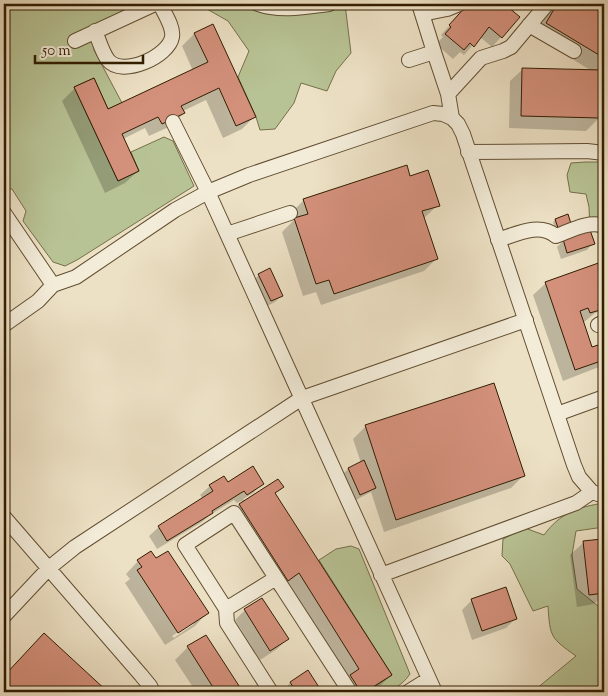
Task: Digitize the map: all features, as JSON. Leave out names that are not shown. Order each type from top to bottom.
[{"type":"lane","points":[[75,41],[155,4]]},
{"type":"lane","points":[[95,31],[108,60],[120,66],[134,66],[159,55],[170,44],[172,30],[160,4]]},
{"type":"lane","points":[[258,4],[295,8],[328,4]]},
{"type":"lane","points":[[452,118],[448,94],[421,9],[448,9],[459,4]]},
{"type":"lane","points":[[448,94],[474,63],[481,58],[511,47],[547,4]]},
{"type":"lane","points":[[529,25],[574,51]]},
{"type":"lane","points":[[409,60],[434,52]]},
{"type":"lane","points":[[4,325],[38,301],[53,285],[76,277],[175,210],[208,192],[249,175],[433,113],[443,114],[452,118],[458,124],[463,134],[579,477],[598,494],[576,504],[382,575]]},
{"type":"lane","points":[[173,122],[208,192],[436,692]]},
{"type":"lane","points":[[468,152],[604,153]]},
{"type":"lane","points":[[4,213],[9,231],[53,285]]},
{"type":"lane","points":[[227,234],[290,213]]},
{"type":"lane","points":[[498,240],[536,229],[550,231],[556,236],[588,224],[604,226]]},
{"type":"lane","points":[[4,616],[49,568],[75,547],[302,398],[526,320]]},
{"type":"lane","points":[[557,414],[604,397]]},
{"type":"lane","points":[[271,692],[227,624],[226,610],[186,545],[234,513],[350,692]]},
{"type":"lane","points":[[4,517],[150,686],[153,692]]},
{"type":"lane","points":[[226,610],[276,578]]},
{"type":"lane","points":[[408,692],[429,679]]},
{"type":"green space","points":[[4,4],[155,4],[95,31],[94,50],[122,103],[108,109],[94,78],[74,87],[118,181],[139,171],[131,152],[164,137],[173,141],[194,186],[65,266],[53,262],[23,221],[26,211],[12,189],[4,188]]},
{"type":"green space","points":[[198,4],[345,4],[351,53],[336,71],[327,91],[301,83],[294,103],[275,129],[260,130],[238,77],[249,51],[228,21]]},
{"type":"green space","points":[[604,162],[604,234],[590,230],[589,207],[586,194],[570,192],[567,175],[571,163]]},
{"type":"green space","points":[[604,503],[604,527],[576,531],[572,555],[577,589],[598,606],[604,602],[604,692],[535,692],[536,689],[576,656],[561,645],[553,636],[548,606],[533,611],[510,564],[502,556],[503,539],[525,528],[544,535],[556,521],[570,512]]},
{"type":"green space","points":[[351,546],[359,549],[410,674],[407,679],[395,688],[386,691],[375,692],[372,688],[392,675],[319,560],[336,549]]},
{"type":"building","points":[[468,4],[511,4],[508,7],[520,17],[502,38],[489,27],[474,47],[470,43],[464,50],[445,34],[451,27],[449,25]]},
{"type":"building","points":[[557,4],[587,4],[604,14],[604,58],[546,23]]},
{"type":"building","points":[[213,24],[256,117],[236,126],[219,88],[181,106],[185,113],[162,124],[158,117],[122,134],[139,171],[118,181],[74,87],[94,78],[108,109],[208,62],[194,33]]},
{"type":"building","points":[[522,68],[602,70],[600,118],[521,116]]},
{"type":"building","points":[[407,165],[410,176],[428,170],[440,206],[422,211],[438,259],[334,294],[329,280],[316,284],[294,218],[308,214],[303,199]]},
{"type":"building","points":[[568,214],[572,227],[559,231],[555,219]]},
{"type":"building","points":[[590,230],[595,244],[567,253],[563,239]]},
{"type":"building","points":[[604,261],[604,302],[598,304],[600,310],[590,313],[588,308],[580,311],[592,347],[604,343],[604,360],[575,370],[545,282]]},
{"type":"building","points":[[270,268],[283,296],[271,301],[258,274]]},
{"type":"building","points":[[494,383],[525,476],[396,520],[365,425]]},
{"type":"building","points":[[364,460],[376,488],[360,495],[348,468]]},
{"type":"building","points":[[253,466],[264,484],[247,495],[244,491],[212,511],[213,513],[167,541],[158,526],[213,491],[209,485],[224,476],[228,482]]},
{"type":"building","points":[[278,479],[284,487],[275,493],[392,675],[365,692],[361,692],[350,675],[359,669],[299,573],[288,581],[239,504]]},
{"type":"building","points":[[602,539],[604,593],[589,595],[583,541]]},
{"type":"building","points":[[151,551],[156,558],[168,551],[209,613],[178,633],[137,570],[142,567],[137,560]]},
{"type":"building","points":[[506,587],[517,619],[482,631],[471,599]]},
{"type":"building","points":[[262,598],[289,639],[270,651],[244,609]]},
{"type":"building","points":[[44,633],[108,692],[4,692],[4,676]]},
{"type":"building","points":[[206,635],[243,692],[216,692],[187,646]]},
{"type":"building","points":[[308,670],[322,692],[296,692],[290,682]]},
{"type":"waterway","points":[[599,692],[604,690]]}]
